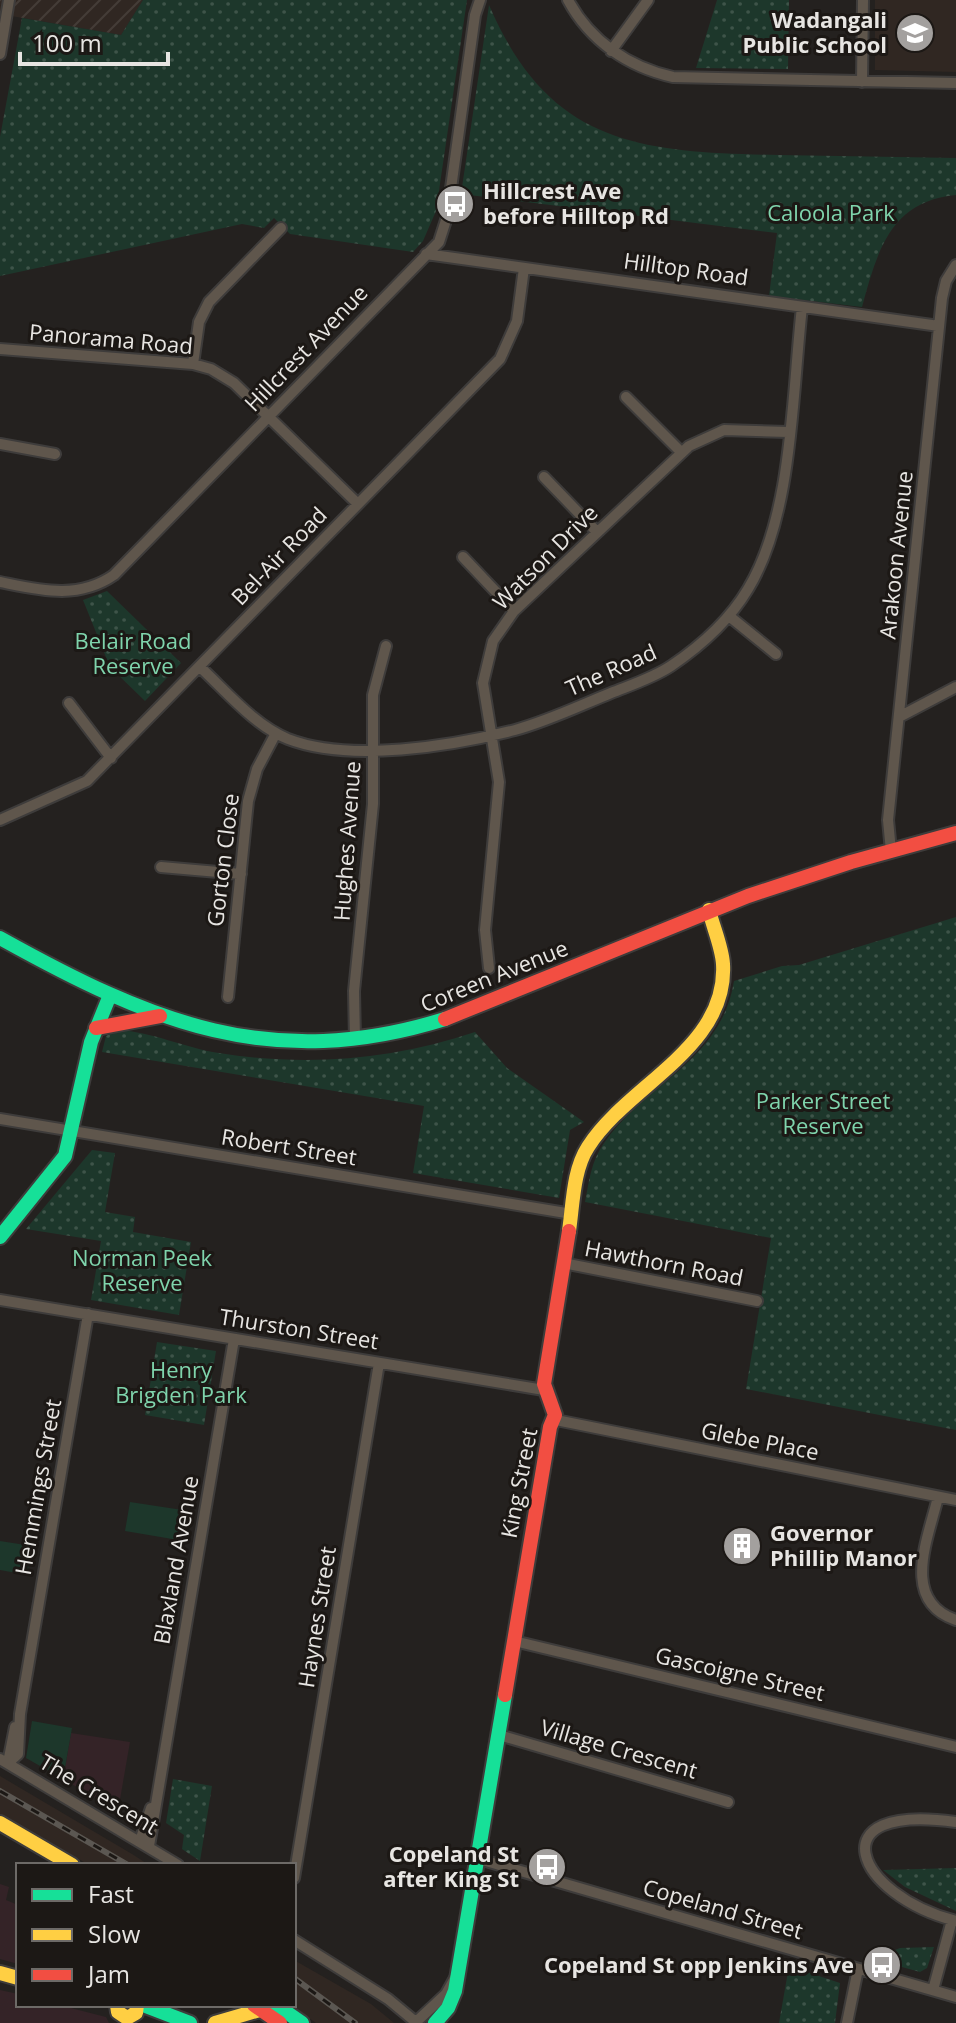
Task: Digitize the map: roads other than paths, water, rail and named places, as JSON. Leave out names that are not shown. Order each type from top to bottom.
[{"type":"main road","name":"Coreen Avenue","points":[[0,938],[110,995],[160,1016],[251,1038],[292,1042],[355,1040],[402,1034],[457,1019],[709,910],[956,833]]},
{"type":"main road","points":[[544,1390],[580,1166],[591,1139],[699,1036],[714,1012],[721,990],[723,964],[709,910]]},
{"type":"main road","points":[[0,1237],[61,1162],[73,1132],[96,1028],[110,995]]},
{"type":"main road","points":[[96,1028],[108,1023],[133,1023],[160,1016]]},
{"type":"main road","name":"King Street","points":[[435,2023],[453,2000],[550,1427],[556,1420],[557,1410],[544,1390]]},
{"type":"main road","points":[[0,1823],[69,1863]]},
{"type":"main road","points":[[108,2007],[190,2023]]},
{"type":"main road","points":[[216,2023],[257,2007],[291,2020]]},
{"type":"street","points":[[0,54],[9,0]]},
{"type":"street","name":"Hillcrest Avenue","points":[[0,582],[69,592],[103,582],[439,242],[445,229],[480,0]]},
{"type":"street","points":[[568,0],[592,34],[611,51],[648,70],[680,78],[956,83]]},
{"type":"street","points":[[611,51],[648,0]]},
{"type":"street","points":[[862,82],[863,0]]},
{"type":"street","points":[[193,364],[199,322],[209,302],[281,228]]},
{"type":"street","name":"Hilltop Road","points":[[426,254],[939,326]]},
{"type":"street","name":"Arakoon Avenue","points":[[891,851],[888,820],[939,326],[944,285],[956,265]]},
{"type":"street","name":"Bel-Air Road","points":[[0,820],[83,784],[505,352],[517,321],[524,268]]},
{"type":"street","name":"The Road","points":[[200,667],[276,733],[322,748],[373,749],[425,746],[490,735],[546,719],[659,673],[699,645],[729,616],[756,575],[774,531],[802,307]]},
{"type":"street","name":"Panorama Road","points":[[0,349],[193,364],[226,378],[358,504]]},
{"type":"street","points":[[626,397],[681,452]]},
{"type":"street","name":"Watson Drive","points":[[489,968],[485,930],[499,798],[483,698],[484,668],[493,641],[514,611],[681,452],[698,440],[724,430],[788,432]]},
{"type":"street","points":[[0,444],[55,454]]},
{"type":"street","points":[[544,477],[597,532]]},
{"type":"street","points":[[463,557],[514,611]]},
{"type":"street","points":[[729,616],[776,654]]},
{"type":"street","name":"Hughes Avenue","points":[[355,1040],[354,1002],[372,818],[373,695],[386,646]]},
{"type":"street","points":[[899,717],[956,687]]},
{"type":"street","points":[[69,703],[111,758]]},
{"type":"street","name":"Gorton Close","points":[[228,997],[250,790],[276,733]]},
{"type":"street","points":[[161,867],[241,874]]},
{"type":"street","name":"Robert Street","points":[[0,1119],[572,1214]]},
{"type":"street","name":"Hawthorn Road","points":[[563,1263],[757,1301]]},
{"type":"street","name":"Thurston Street","points":[[0,1300],[544,1390]]},
{"type":"street","name":"Hemmings Street","points":[[4,1761],[20,1714],[88,1314]]},
{"type":"street","name":"Blaxland Avenue","points":[[145,1844],[234,1339]]},
{"type":"street","name":"Haynes Street","points":[[296,1866],[379,1363]]},
{"type":"street","name":"Glebe Place","points":[[556,1420],[956,1500]]},
{"type":"street","points":[[938,1497],[921,1583],[933,1608],[956,1620]]},
{"type":"street","name":"Gascoigne Street","points":[[514,1641],[956,1747]]},
{"type":"street","name":"Village Crescent","points":[[499,1735],[728,1802]]},
{"type":"street","name":"The Crescent","points":[[4,1761],[175,1863]]},
{"type":"street","points":[[933,1990],[954,1920],[917,1906],[889,1888],[868,1867],[864,1851],[870,1834],[885,1824],[926,1819],[956,1822]]},
{"type":"street","name":"Copeland Street","points":[[479,1859],[956,1997]]},
{"type":"street","points":[[296,1941],[388,1999],[417,2022]]},
{"type":"street","points":[[847,2023],[858,1969]]},
{"type":"street","name":"King Street","points":[[417,2022],[446,1994],[455,1978]]},
{"type":"railway","points":[[0,1791],[125,1863]]},
{"type":"railway","points":[[296,1979],[355,2023]]},
{"type":"place","name":"Wadangali Public School","points":[[915,33]]},
{"type":"place","name":"Hillcrest Ave before Hilltop Rd","points":[[455,204]]},
{"type":"place","name":"Governor Phillip Manor","points":[[742,1546]]},
{"type":"place","name":"Copeland St after King St","points":[[547,1867]]},
{"type":"place","name":"Copeland St opp Jenkins Ave","points":[[882,1965]]},
{"type":"park label","name":"Caloola Park","points":[[831,213]]},
{"type":"park label","name":"Belair Road Reserve","points":[[133,654]]},
{"type":"park label","name":"Parker Street Reserve","points":[[823,1114]]},
{"type":"park label","name":"Norman Peek Reserve","points":[[142,1270]]},
{"type":"park label","name":"Henry Brigden Park","points":[[181,1382]]}]
